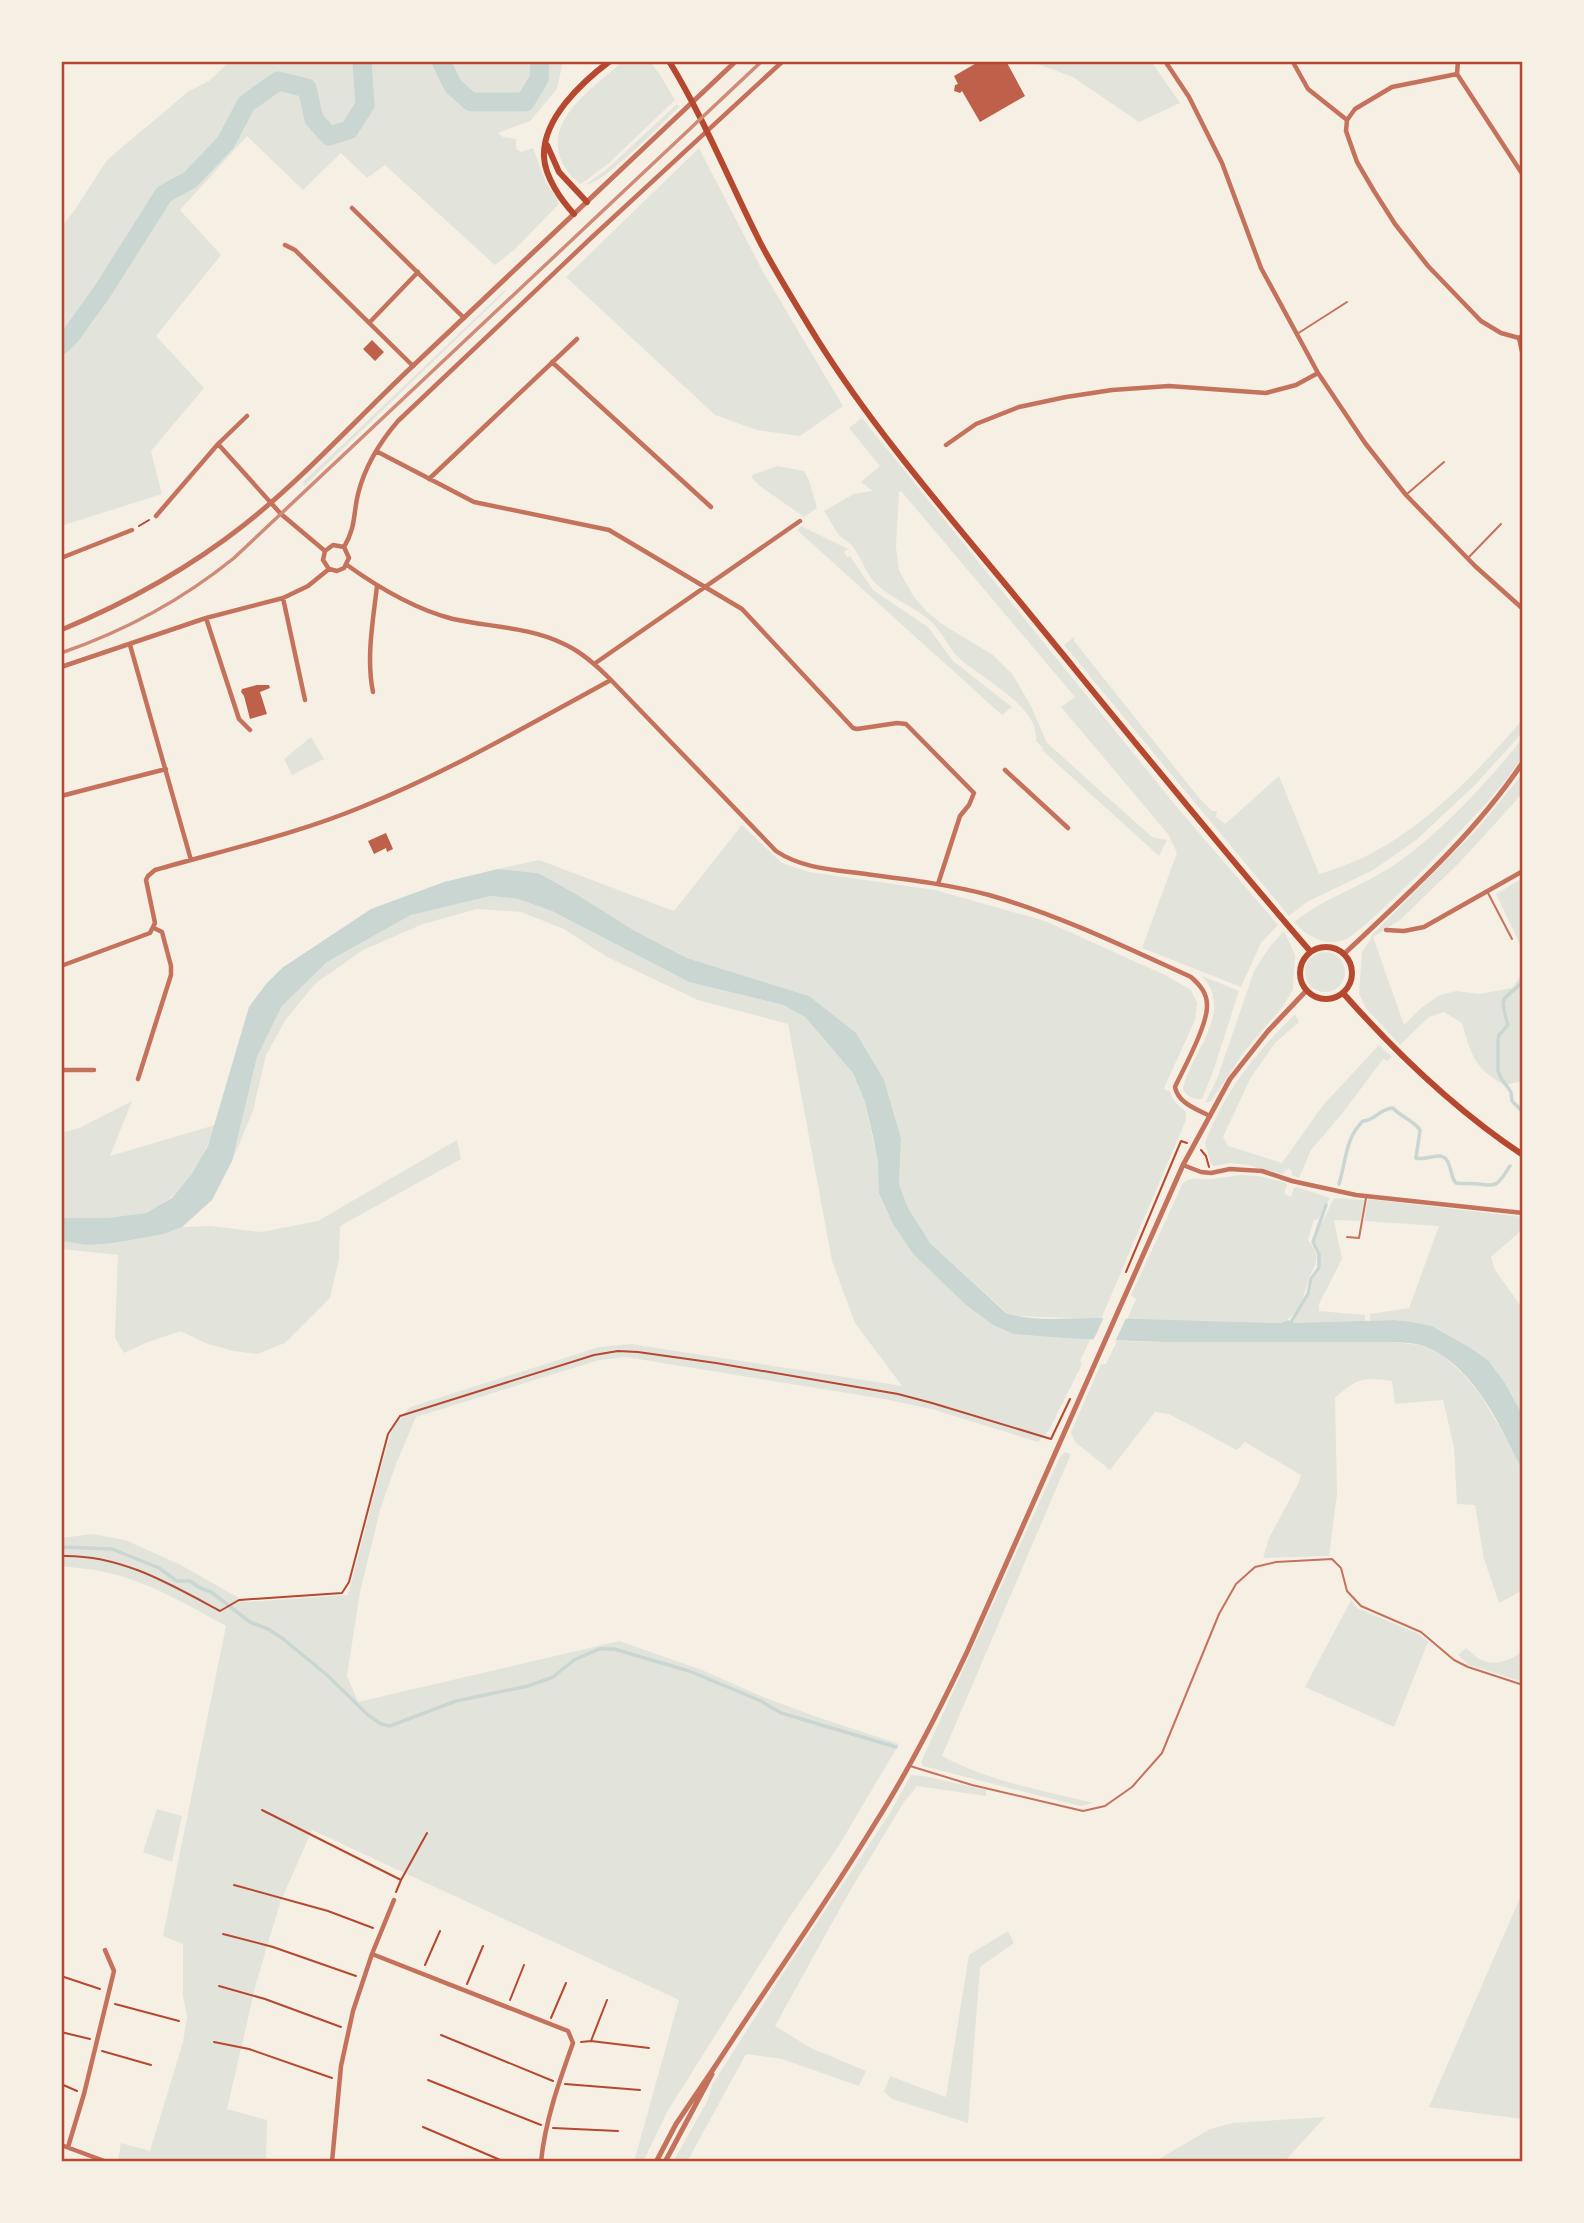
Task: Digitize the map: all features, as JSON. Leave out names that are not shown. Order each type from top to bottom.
[{"type":"main road","points":[[574,214],[564,203],[549,175],[544,154],[557,114],[590,76],[599,61]]},
{"type":"main road","points":[[590,76],[610,61]]},
{"type":"main road","points":[[668,61],[713,141],[762,245],[818,340],[857,398],[978,551],[1310,951]]},
{"type":"main road","points":[[547,145],[559,172],[587,202]]},
{"type":"main road","points":[[1328,946],[1345,954],[1352,972],[1351,981],[1343,993],[1326,999],[1315,997],[1307,991],[1299,975],[1300,966],[1310,951],[1328,946]]},
{"type":"main road","points":[[1343,993],[1378,1033],[1451,1102],[1523,1155]]},
{"type":"street","points":[[61,630],[151,587],[216,546],[270,502],[330,449],[413,366],[736,61]]},
{"type":"street","points":[[344,547],[352,533],[365,472],[376,451],[398,421],[783,61]]},
{"type":"street","points":[[1165,61],[1189,97],[1222,163],[1261,268],[1318,373],[1365,443],[1406,495],[1468,559],[1523,609]]},
{"type":"street","points":[[1458,61],[1457,74],[1523,175]]},
{"type":"street","points":[[1294,64],[1308,89],[1347,120]]},
{"type":"street","points":[[1457,74],[1392,87],[1355,109],[1347,120],[1346,131],[1357,162],[1395,225],[1428,266],[1481,321],[1501,333],[1521,336],[1523,356]]},
{"type":"street","points":[[352,208],[464,318]]},
{"type":"street","points":[[285,245],[295,250],[413,366]]},
{"type":"street","points":[[369,323],[418,272]]},
{"type":"street","points":[[429,479],[577,339]]},
{"type":"street","points":[[552,362],[712,506]]},
{"type":"street","points":[[946,445],[976,424],[1019,407],[1112,390],[1169,386],[1266,393],[1296,385],[1318,373]]},
{"type":"street","points":[[156,516],[218,444],[247,416]]},
{"type":"street","points":[[218,444],[293,526],[325,551]]},
{"type":"street","points":[[376,451],[474,502],[608,530],[742,609],[853,727],[857,729],[906,724],[974,793],[960,817],[938,884]]},
{"type":"street","points":[[594,664],[800,522]]},
{"type":"street","points":[[61,558],[132,530]]},
{"type":"street","points":[[329,569],[323,560],[325,551],[333,545],[344,547]]},
{"type":"street","points":[[61,667],[206,618],[283,598],[308,586],[329,569],[341,570],[347,565],[349,558],[344,547]]},
{"type":"street","points":[[347,565],[377,586],[419,608],[451,618],[537,634],[564,643],[611,680],[776,851],[787,858],[809,866],[938,884],[988,895],[1052,915],[1192,977],[1205,993],[1208,1006],[1204,1023],[1175,1087],[1182,1101],[1210,1116]]},
{"type":"street","points":[[373,692],[370,678],[371,637],[377,586]]},
{"type":"street","points":[[283,598],[305,700]]},
{"type":"street","points":[[206,618],[239,719],[250,730]]},
{"type":"street","points":[[130,645],[191,860]]},
{"type":"street","points":[[61,966],[142,937],[154,928],[147,887],[148,876],[155,870],[294,831],[363,806],[458,763],[611,680]]},
{"type":"street","points":[[1345,954],[1480,820],[1523,762]]},
{"type":"street","points":[[61,796],[166,769]]},
{"type":"street","points":[[1005,770],[1068,828]]},
{"type":"street","points":[[1386,930],[1404,931],[1424,927],[1523,871]]},
{"type":"street","points":[[138,1079],[171,975],[162,932],[154,928]]},
{"type":"street","points":[[656,2162],[682,2115],[868,1835],[909,1766],[967,1652],[1183,1165],[1230,1079],[1268,1031],[1307,991]]},
{"type":"street","points":[[61,1070],[94,1070]]},
{"type":"street","points":[[1183,1165],[1211,1173],[1230,1169],[1262,1171],[1292,1181],[1366,1196],[1523,1213]]},
{"type":"street","points":[[332,2162],[339,2081],[349,2029],[363,1979],[394,1900]]},
{"type":"street","points":[[68,2147],[114,1971],[105,1950]]},
{"type":"street","points":[[372,1954],[568,2031],[573,2043],[547,2127],[541,2162]]},
{"type":"street","points":[[666,2162],[716,2065]]},
{"type":"street","points":[[61,2145],[107,2162]]},
{"type":"lane","points":[[1297,335],[1347,302]]},
{"type":"lane","points":[[1406,495],[1444,462]]},
{"type":"lane","points":[[1468,559],[1501,524]]},
{"type":"lane","points":[[1488,892],[1512,939]]},
{"type":"lane","points":[[1348,1237],[1359,1238],[1366,1196]]},
{"type":"lane","points":[[909,1766],[972,1785],[1083,1811],[1105,1806],[1132,1787],[1162,1753],[1219,1614],[1236,1584],[1255,1567],[1276,1562],[1332,1559],[1341,1568],[1347,1591],[1361,1606],[1421,1632],[1454,1660],[1468,1667],[1523,1685]]},
{"type":"path","points":[[132,530],[156,516]]},
{"type":"path","points":[[1124,1275],[1181,1141],[1202,1150],[1211,1173]]},
{"type":"path","points":[[61,1556],[107,1560],[143,1571],[220,1611],[239,1600],[342,1593],[346,1588],[367,1518],[388,1434],[395,1420],[411,1412],[594,1355],[618,1351],[716,1363],[898,1394],[1051,1439]]},
{"type":"path","points":[[262,1810],[401,1880]]},
{"type":"path","points":[[394,1900],[401,1880],[427,1833]]},
{"type":"path","points":[[234,1885],[328,1911],[381,1931]]},
{"type":"path","points":[[422,1973],[440,1931]]},
{"type":"path","points":[[223,1934],[273,1947],[363,1979]]},
{"type":"path","points":[[465,1990],[483,1946]]},
{"type":"path","points":[[507,2006],[524,1965]]},
{"type":"path","points":[[61,1976],[109,1993]]},
{"type":"path","points":[[549,2024],[566,1983]]},
{"type":"path","points":[[219,1986],[265,1999],[349,2029]]},
{"type":"path","points":[[591,2041],[607,2000]]},
{"type":"path","points":[[107,2002],[180,2021]]},
{"type":"path","points":[[61,2032],[98,2040]]},
{"type":"path","points":[[441,2035],[559,2084],[640,2090]]},
{"type":"path","points":[[573,2043],[591,2041],[649,2048]]},
{"type":"path","points":[[214,2042],[249,2049],[339,2081]]},
{"type":"path","points":[[95,2050],[151,2065]]},
{"type":"path","points":[[428,2080],[547,2127],[618,2131]]},
{"type":"path","points":[[61,2084],[84,2094]]},
{"type":"path","points":[[423,2127],[505,2162]]},
{"type":"shaded area","points":[[230,61],[563,61],[557,89],[530,121],[498,133],[503,137],[516,139],[516,149],[521,152],[533,148],[546,183],[559,204],[515,249],[495,265],[385,165],[367,178],[341,153],[303,190],[247,136],[180,210],[221,255],[156,336],[204,388],[151,451],[162,494],[61,526],[61,227],[107,160],[189,91],[209,81]]},
{"type":"shaded area","points":[[623,61],[650,61],[675,100],[609,163],[581,184],[563,164],[558,148],[559,133],[564,119],[574,106]]},
{"type":"shaded area","points":[[1029,61],[1151,61],[1180,103],[1139,122],[1073,77]]},
{"type":"shaded area","points":[[677,104],[679,107],[619,164],[594,182],[585,185],[606,170]]},
{"type":"shaded area","points":[[699,148],[762,270],[843,406],[800,436],[757,430],[715,415],[566,277]]},
{"type":"shaded area","points":[[506,291],[304,486],[303,482]]},
{"type":"shaded area","points":[[862,418],[1176,806],[1278,925],[1261,943],[1241,987],[1142,948],[1177,853],[1168,834],[1061,707],[1075,697],[901,491],[896,547],[899,570],[912,594],[926,611],[942,624],[993,655],[1013,675],[1031,706],[1047,743],[1152,837],[1167,840],[1159,856],[1042,750],[1036,741],[1035,728],[1018,703],[955,654],[929,620],[876,584],[854,548],[836,531],[824,511],[854,494],[873,491],[861,482],[880,466],[849,428]]},
{"type":"shaded area","points":[[777,466],[804,471],[817,508],[804,517],[752,478],[752,475]]},
{"type":"shaded area","points":[[801,526],[848,549],[844,552],[847,557],[850,556],[873,590],[928,627],[953,661],[1012,707],[1002,715],[797,530]]},
{"type":"shaded area","points":[[1075,636],[1074,641],[1200,799],[1212,811],[1217,811],[1216,817],[1225,824],[1279,776],[1319,874],[1379,849],[1406,832],[1457,790],[1523,719],[1523,732],[1475,785],[1415,841],[1373,870],[1307,902],[1289,916],[1064,645]]},
{"type":"shaded area","points":[[311,737],[324,759],[292,775],[284,759]]},
{"type":"shaded area","points":[[1523,738],[1523,754],[1496,791],[1411,882],[1360,929],[1346,939],[1331,942],[1311,936],[1294,922],[1319,905],[1384,871],[1415,850],[1464,805]]},
{"type":"shaded area","points":[[1523,773],[1523,791],[1514,803],[1460,862],[1400,920],[1373,937],[1404,1025],[1438,996],[1456,991],[1480,994],[1512,988],[1523,973],[1523,1081],[1504,1085],[1486,1072],[1475,1059],[1462,1023],[1444,1012],[1429,1017],[1400,1045],[1366,1008],[1359,994],[1362,952],[1371,936],[1479,827]]},
{"type":"shaded area","points":[[742,825],[782,863],[809,872],[935,890],[1045,921],[1165,975],[1191,990],[1197,1003],[1195,1020],[1164,1088],[1170,1091],[1186,1112],[1186,1120],[1101,1319],[1016,1316],[1007,1313],[930,1243],[908,1208],[899,1184],[901,1139],[809,996],[687,958],[635,931],[538,873],[498,869],[539,860],[674,911]]},
{"type":"shaded area","points":[[498,869],[538,873],[635,931],[687,958],[809,996],[856,1033],[884,1080],[901,1139],[899,1184],[908,1208],[930,1243],[1006,1313],[1049,1319],[1281,1323],[1288,1320],[1293,1323],[1395,1320],[1432,1326],[1488,1360],[1505,1383],[1523,1416],[1523,1472],[1496,1419],[1474,1385],[1446,1358],[1421,1345],[1396,1342],[1167,1342],[1080,1339],[1014,1334],[993,1325],[966,1305],[914,1255],[893,1224],[879,1193],[874,1141],[865,1102],[853,1073],[805,1017],[783,1005],[689,982],[552,911],[518,899],[491,896],[411,915],[327,962],[282,1006],[257,1057],[232,1161],[212,1200],[182,1227],[164,1234],[87,1245],[61,1241],[61,1218],[108,1218],[146,1213],[172,1198],[191,1175],[208,1146],[249,1007],[282,968],[371,909],[444,882]]},
{"type":"shaded area","points":[[1523,878],[1523,951],[1496,894]]},
{"type":"shaded area","points":[[491,896],[518,899],[552,911],[689,982],[783,1005],[805,1017],[853,1073],[865,1102],[878,1163],[914,1255],[966,1305],[993,1325],[1090,1340],[1080,1361],[1082,1364],[1049,1430],[1038,1442],[935,1410],[884,1399],[626,1357],[599,1360],[416,1417],[380,1510],[360,1592],[347,1676],[358,1702],[619,1641],[702,1670],[814,1716],[899,1744],[838,1847],[789,1918],[667,2112],[643,2162],[634,2162],[679,2000],[312,1830],[280,1903],[256,1984],[227,2109],[267,2120],[266,2162],[118,2162],[121,2143],[150,2151],[183,2042],[187,2017],[183,1996],[183,1944],[163,1936],[226,1626],[133,1580],[95,1570],[61,1566],[61,1538],[93,1534],[125,1540],[179,1564],[246,1602],[348,1595],[387,1445],[395,1424],[410,1407],[599,1347],[631,1344],[902,1386],[855,1323],[832,1261],[788,1024],[698,1000],[607,957],[564,929],[521,912],[477,909],[423,924],[363,950],[316,983],[286,1019],[266,1055],[253,1111],[232,1161],[257,1057],[282,1006],[327,962],[411,915]]},
{"type":"shaded area","points":[[1284,931],[1295,955],[1293,989],[1284,1005],[1244,1052],[1211,1101],[1205,1103],[1217,1079],[1254,971]]},
{"type":"shaded area","points":[[1325,952],[1333,953],[1339,958],[1344,964],[1344,980],[1339,986],[1333,991],[1325,992],[1317,991],[1311,986],[1306,980],[1305,972],[1306,964],[1311,958],[1317,953]]},
{"type":"shaded area","points":[[1202,976],[1239,991],[1213,1072],[1202,1099],[1199,1099],[1188,1096],[1183,1089],[1213,1018],[1211,990]]},
{"type":"shaded area","points":[[1295,1014],[1299,1022],[1275,1043],[1250,1079],[1223,1137],[1228,1146],[1282,1163],[1324,1104],[1379,1045],[1392,1057],[1387,1061],[1383,1059],[1311,1150],[1299,1178],[1292,1175],[1289,1168],[1282,1174],[1231,1163],[1214,1166],[1205,1143],[1221,1107],[1255,1057]]},
{"type":"shaded area","points":[[132,1101],[110,1156],[215,1125],[198,1164],[171,1197],[147,1212],[121,1218],[61,1218],[61,1133],[79,1128]]},
{"type":"shaded area","points":[[457,1140],[461,1159],[340,1226],[339,1259],[330,1298],[285,1343],[257,1354],[205,1343],[181,1331],[124,1353],[115,1338],[118,1255],[61,1249],[61,1241],[87,1245],[164,1234],[182,1227],[210,1226],[261,1232],[318,1221]]},
{"type":"shaded area","points":[[1242,1175],[1286,1183],[1284,1193],[1291,1197],[1297,1187],[1330,1198],[1318,1219],[1314,1220],[1308,1240],[1316,1258],[1298,1309],[1281,1323],[1127,1320],[1136,1299],[1131,1295],[1183,1183],[1194,1179]]},
{"type":"shaded area","points":[[1334,1198],[1364,1200],[1360,1221],[1334,1220],[1342,1259],[1319,1304],[1319,1311],[1365,1315],[1365,1321],[1293,1323],[1321,1269],[1320,1252],[1315,1237]]},
{"type":"shaded area","points":[[1368,1199],[1523,1217],[1523,1229],[1491,1257],[1495,1270],[1523,1309],[1523,1416],[1505,1383],[1488,1360],[1469,1347],[1432,1326],[1395,1320],[1370,1321],[1370,1314],[1409,1308],[1439,1226],[1364,1221]]},
{"type":"shaded area","points":[[1117,1341],[1396,1342],[1426,1346],[1444,1357],[1477,1390],[1509,1442],[1523,1472],[1523,1593],[1499,1603],[1484,1559],[1475,1505],[1457,1504],[1454,1447],[1443,1400],[1395,1404],[1392,1381],[1374,1379],[1361,1380],[1335,1398],[1337,1494],[1329,1556],[1263,1558],[1269,1538],[1301,1475],[1245,1442],[1237,1450],[1169,1414],[1155,1412],[1110,1470],[1075,1442],[1071,1432],[1101,1364],[1106,1364]]},
{"type":"shaded area","points":[[1065,1452],[1071,1454],[942,1756],[997,1779],[1094,1803],[1080,1806],[923,1766],[921,1762],[1060,1457]]},
{"type":"shaded area","points":[[1351,1600],[1357,1608],[1419,1634],[1428,1642],[1394,1727],[1305,1687]]},
{"type":"shaded area","points":[[1466,1648],[1481,1660],[1494,1663],[1513,1658],[1523,1650],[1523,1682],[1469,1665],[1458,1655]]},
{"type":"shaded area","points":[[911,1775],[986,1790],[986,1796],[917,1786],[904,1802],[847,1896],[775,2026],[811,2048],[866,2071],[859,2086],[782,2059],[746,2054],[687,2162],[673,2162],[708,2100],[712,2085],[890,1813]]},
{"type":"shaded area","points":[[157,1809],[182,1816],[172,1862],[143,1852]]},
{"type":"shaded area","points":[[1523,1891],[1523,2119],[1429,2107]]},
{"type":"shaded area","points":[[1008,1931],[1014,1943],[980,1967],[968,2123],[892,2099],[884,2092],[890,2076],[946,2097],[969,1955]]},
{"type":"shaded area","points":[[1325,2117],[1284,2162],[1154,2162],[1210,2129],[1233,2123]]},
{"type":"pier","points":[[1105,1315],[1127,1316],[1114,1344],[1092,1343]]},
{"type":"building","points":[[980,61],[1006,61],[1025,96],[980,122],[962,91],[954,91],[955,85],[958,84],[954,76]]},
{"type":"building","points":[[372,340],[384,352],[375,361],[363,349]]},
{"type":"building","points":[[269,685],[270,688],[260,692],[267,714],[250,719],[241,692],[242,689]]},
{"type":"building","points":[[386,833],[393,849],[387,852],[386,848],[374,854],[368,841]]},
{"type":"waterway","points":[[61,345],[102,292],[164,194],[190,180],[226,142],[246,104],[278,81],[307,88],[314,119],[329,136],[349,130],[365,105],[362,61]]},
{"type":"waterway","points":[[441,61],[453,86],[471,102],[525,102],[539,79],[540,61]]},
{"type":"waterway","points":[[1523,981],[1503,1002],[1508,1025],[1498,1040],[1498,1071],[1511,1092],[1512,1101],[1523,1112]]},
{"type":"waterway","points":[[1339,1184],[1349,1143],[1357,1128],[1363,1121],[1393,1108],[1420,1130],[1416,1158],[1443,1157],[1456,1183],[1495,1184],[1510,1166]]},
{"type":"waterway","points":[[1290,1324],[1308,1294],[1311,1279],[1319,1268],[1319,1254],[1313,1242],[1326,1205]]},
{"type":"waterway","points":[[61,1547],[112,1549],[159,1568],[177,1581],[190,1581],[211,1592],[250,1622],[282,1638],[381,1724],[390,1726],[456,1701],[528,1686],[553,1677],[574,1660],[599,1649],[614,1649],[689,1671],[759,1700],[781,1713],[896,1747]]},
{"type":"railway","points":[[61,653],[108,635],[152,613],[194,588],[234,558],[762,61]]}]
